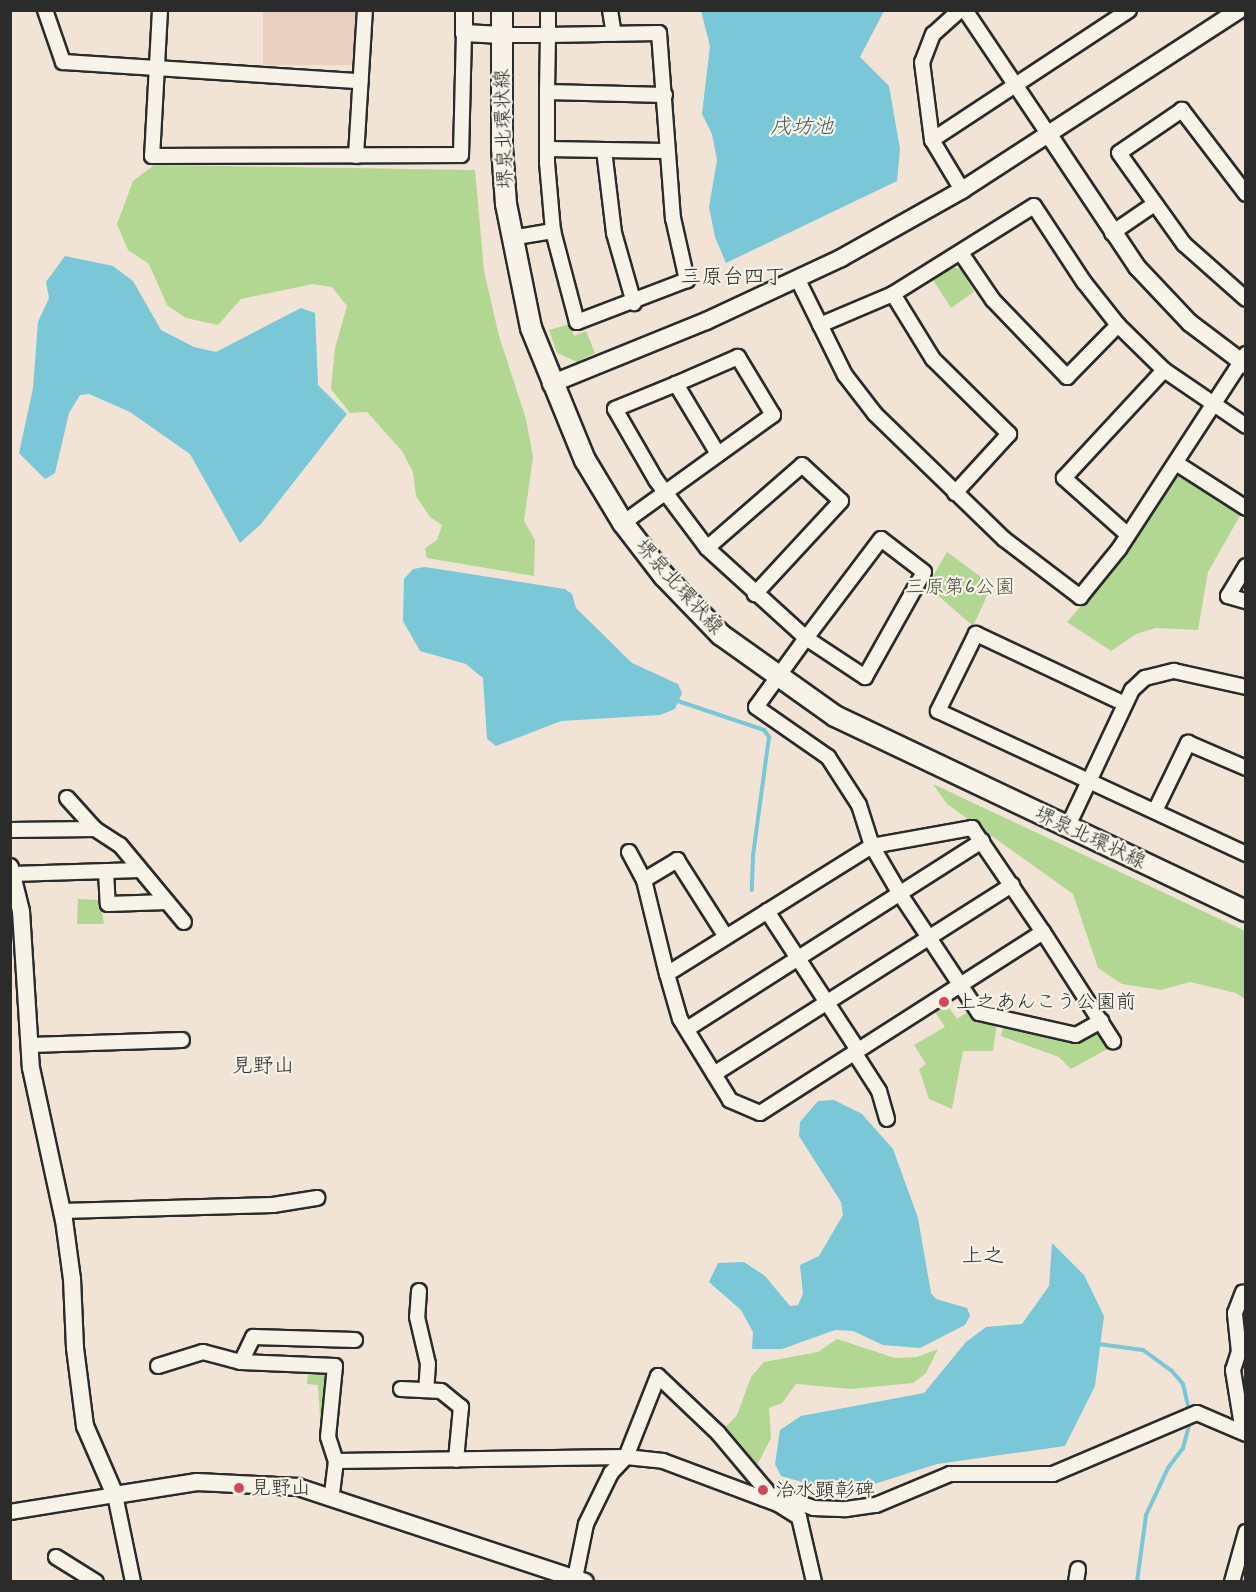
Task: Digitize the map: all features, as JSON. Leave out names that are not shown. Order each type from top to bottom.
[{"type":"main road","name":"堺泉北環状線","points":[[502,10],[502,148],[511,238],[531,328],[551,384],[585,460],[623,523],[691,607],[777,678],[868,734],[1245,911]]},
{"type":"street","points":[[45,10],[63,62],[156,70],[360,81]]},
{"type":"street","points":[[160,10],[152,156],[461,155],[464,10]]},
{"type":"street","points":[[356,156],[365,10]]},
{"type":"street","points":[[465,33],[502,35],[548,35],[658,33],[665,94],[665,151],[673,218],[687,280],[633,303],[577,322],[553,231],[547,149],[547,92],[548,35],[548,10]]},
{"type":"street","points":[[610,10],[614,34]]},
{"type":"street","points":[[798,280],[845,375],[875,414],[1004,539],[1080,597],[1128,535],[1244,360],[1163,297],[1112,232],[1049,135],[962,10],[933,34],[922,62],[932,140],[962,190]]},
{"type":"street","points":[[932,140],[1129,10]]},
{"type":"street","points":[[551,384],[798,280],[962,190],[1239,10]]},
{"type":"street","points":[[547,92],[665,94]]},
{"type":"street","points":[[1245,194],[1182,110],[1119,153],[1153,205],[1184,244],[1245,299]]},
{"type":"street","points":[[547,149],[665,151]]},
{"type":"street","points":[[604,150],[614,233],[633,303]]},
{"type":"street","points":[[1112,232],[1153,205]]},
{"type":"street","points":[[819,325],[893,294],[1034,206],[1083,282],[1118,325],[1164,370],[1245,426]]},
{"type":"street","points":[[511,238],[553,231]]},
{"type":"street","points":[[961,253],[993,300],[1067,377],[1118,325]]},
{"type":"street","points":[[893,294],[933,359],[1009,434],[955,493]]},
{"type":"street","points":[[623,523],[666,493],[773,415],[738,357],[615,409],[666,493],[707,548],[806,638],[865,677],[924,572],[881,539],[806,638],[756,707],[828,757],[859,804],[872,846],[900,894],[979,1013],[1076,1035],[1101,1021]]},
{"type":"street","points":[[1128,535],[1064,478],[1164,370]]},
{"type":"street","points":[[676,384],[718,454]]},
{"type":"street","points":[[1176,463],[1245,508]]},
{"type":"street","points":[[707,548],[802,465],[841,501],[755,594]]},
{"type":"street","points":[[1245,566],[1228,596],[1245,601]]},
{"type":"street","points":[[1125,704],[976,634],[938,711],[1245,854]]},
{"type":"street","points":[[1067,828],[1132,690],[1145,678],[1174,670],[1245,687]]},
{"type":"street","points":[[1155,811],[1188,743],[1245,768]]},
{"type":"street","points":[[67,798],[95,829],[120,845],[184,922]]},
{"type":"street","points":[[667,974],[872,846],[972,828],[1012,885],[1113,1041]]},
{"type":"street","points":[[10,830],[95,829]]},
{"type":"street","points":[[687,1029],[982,841]]},
{"type":"street","points":[[629,852],[644,880],[680,1019],[730,1100],[760,1113],[1043,932]]},
{"type":"street","points":[[644,880],[677,860],[726,937]]},
{"type":"street","points":[[134,1581],[115,1496],[85,1426],[75,1348],[72,1279],[62,1211],[40,1120],[30,1045],[21,911],[11,871],[140,870]]},
{"type":"street","points":[[106,871],[108,904],[167,902]]},
{"type":"street","points":[[714,1074],[1012,885]]},
{"type":"street","points":[[767,911],[827,1002],[856,1051],[879,1091],[887,1119]]},
{"type":"street","points":[[30,1045],[182,1040]]},
{"type":"street","points":[[62,1211],[273,1205],[317,1198]]},
{"type":"street","points":[[419,1291],[417,1317],[428,1364],[426,1390]]},
{"type":"street","points":[[1243,1292],[1235,1313],[1239,1352],[1233,1370],[1244,1433]]},
{"type":"street","points":[[241,1362],[253,1337],[355,1340]]},
{"type":"street","points":[[332,1496],[336,1461],[328,1437],[337,1339]]},
{"type":"street","points":[[158,1366],[203,1352],[241,1362],[335,1366]]},
{"type":"street","points":[[10,1512],[197,1482],[298,1487],[332,1496],[574,1579],[586,1524],[611,1473],[626,1457],[658,1376],[718,1433],[765,1495],[799,1517],[814,1581]]},
{"type":"street","points":[[401,1389],[441,1391],[461,1407],[456,1460]]},
{"type":"street","points":[[336,1461],[626,1457],[663,1461],[765,1495],[813,1508],[846,1509],[876,1505],[950,1474],[1053,1474],[1197,1413],[1244,1433]]},
{"type":"street","points":[[1232,1581],[1245,1532]]},
{"type":"street","points":[[56,1557],[96,1581]]},
{"type":"shaded area","points":[[263,11],[359,11],[359,65],[263,65]]},
{"type":"green space","points":[[154,165],[475,170],[484,271],[499,336],[526,419],[533,457],[524,521],[535,540],[534,576],[427,558],[425,548],[437,540],[442,525],[430,517],[416,496],[413,472],[402,451],[367,412],[350,413],[331,389],[335,348],[347,306],[332,287],[313,284],[241,299],[218,325],[186,318],[167,305],[149,264],[128,250],[117,224],[133,181]]},
{"type":"green space","points":[[952,267],[961,269],[974,292],[951,308],[933,280]]},
{"type":"green space","points":[[570,324],[574,336],[586,331],[595,353],[577,362],[557,353],[549,330]]},
{"type":"green space","points":[[1183,475],[1241,514],[1208,572],[1198,630],[1156,628],[1136,634],[1111,651],[1067,622],[1120,561],[1171,479]]},
{"type":"green space","name":"三原第6公園","points":[[947,552],[992,585],[973,626],[927,586]]},
{"type":"green space","points":[[933,784],[1245,931],[1245,999],[1236,993],[1190,982],[1161,990],[1122,984],[1098,968],[1073,894],[947,804]]},
{"type":"green space","points":[[78,899],[100,900],[104,924],[77,924]]},
{"type":"green space","points":[[945,1002],[957,1019],[971,1010],[997,1022],[993,1051],[963,1051],[952,1109],[929,1099],[919,1069],[926,1064],[914,1045],[945,1027],[933,1009]]},
{"type":"green space","points":[[1004,1024],[1076,1042],[1096,1034],[1102,1036],[1109,1048],[1071,1069],[1059,1057],[1001,1036]]},
{"type":"green space","points":[[837,1339],[895,1358],[917,1357],[938,1349],[926,1373],[913,1383],[851,1389],[796,1384],[782,1403],[769,1408],[771,1438],[755,1469],[724,1429],[737,1415],[751,1377],[764,1362],[818,1352]]},
{"type":"green space","points":[[308,1371],[324,1371],[328,1376],[328,1409],[321,1433],[318,1385],[307,1384]]},
{"type":"water","name":"戌坊池","points":[[701,11],[884,11],[860,57],[889,86],[900,149],[897,181],[726,263],[715,237],[709,207],[717,160],[712,134],[702,114],[710,46]]},
{"type":"water","points":[[65,256],[113,266],[133,281],[161,330],[194,347],[216,352],[301,308],[315,313],[318,385],[347,414],[261,524],[240,543],[190,454],[130,412],[89,394],[80,395],[69,413],[55,473],[45,479],[19,453],[33,388],[38,322],[49,298],[46,282]]},
{"type":"water","points":[[425,567],[565,589],[572,594],[576,608],[632,663],[678,684],[682,693],[675,709],[660,715],[561,721],[496,746],[487,739],[483,678],[466,664],[420,651],[403,621],[404,579],[413,569]]},
{"type":"water","points":[[834,1100],[862,1114],[893,1149],[918,1218],[931,1293],[936,1299],[967,1308],[970,1316],[965,1325],[920,1348],[883,1345],[853,1331],[835,1330],[782,1349],[752,1349],[753,1332],[741,1310],[709,1282],[718,1263],[744,1262],[765,1276],[790,1306],[798,1305],[803,1294],[800,1265],[819,1256],[843,1215],[841,1202],[799,1136],[800,1122],[818,1101]]},
{"type":"water","points":[[1052,1243],[1084,1275],[1104,1316],[1095,1386],[1065,1446],[937,1464],[865,1487],[809,1484],[781,1476],[775,1464],[780,1430],[801,1416],[924,1393],[966,1342],[986,1327],[1022,1324],[1049,1286]]},
{"type":"waterway","points":[[678,701],[764,730],[769,737],[753,855],[752,890]]},
{"type":"waterway","points":[[1099,1344],[1143,1350],[1172,1371],[1183,1384],[1190,1414]]},
{"type":"waterway","points":[[1137,1582],[1146,1515],[1168,1468],[1183,1448],[1190,1421]]},
{"type":"place","name":"上之あんこう公園前","points":[[944,1002]]},
{"type":"place","name":"見野山","points":[[239,1488]]},
{"type":"place","name":"治水顕彰碑","points":[[763,1490]]},
{"type":"district","name":"三原台四丁","points":[[733,277]]},
{"type":"district","name":"見野山","points":[[263,1066]]},
{"type":"district","name":"上之","points":[[983,1256]]}]
